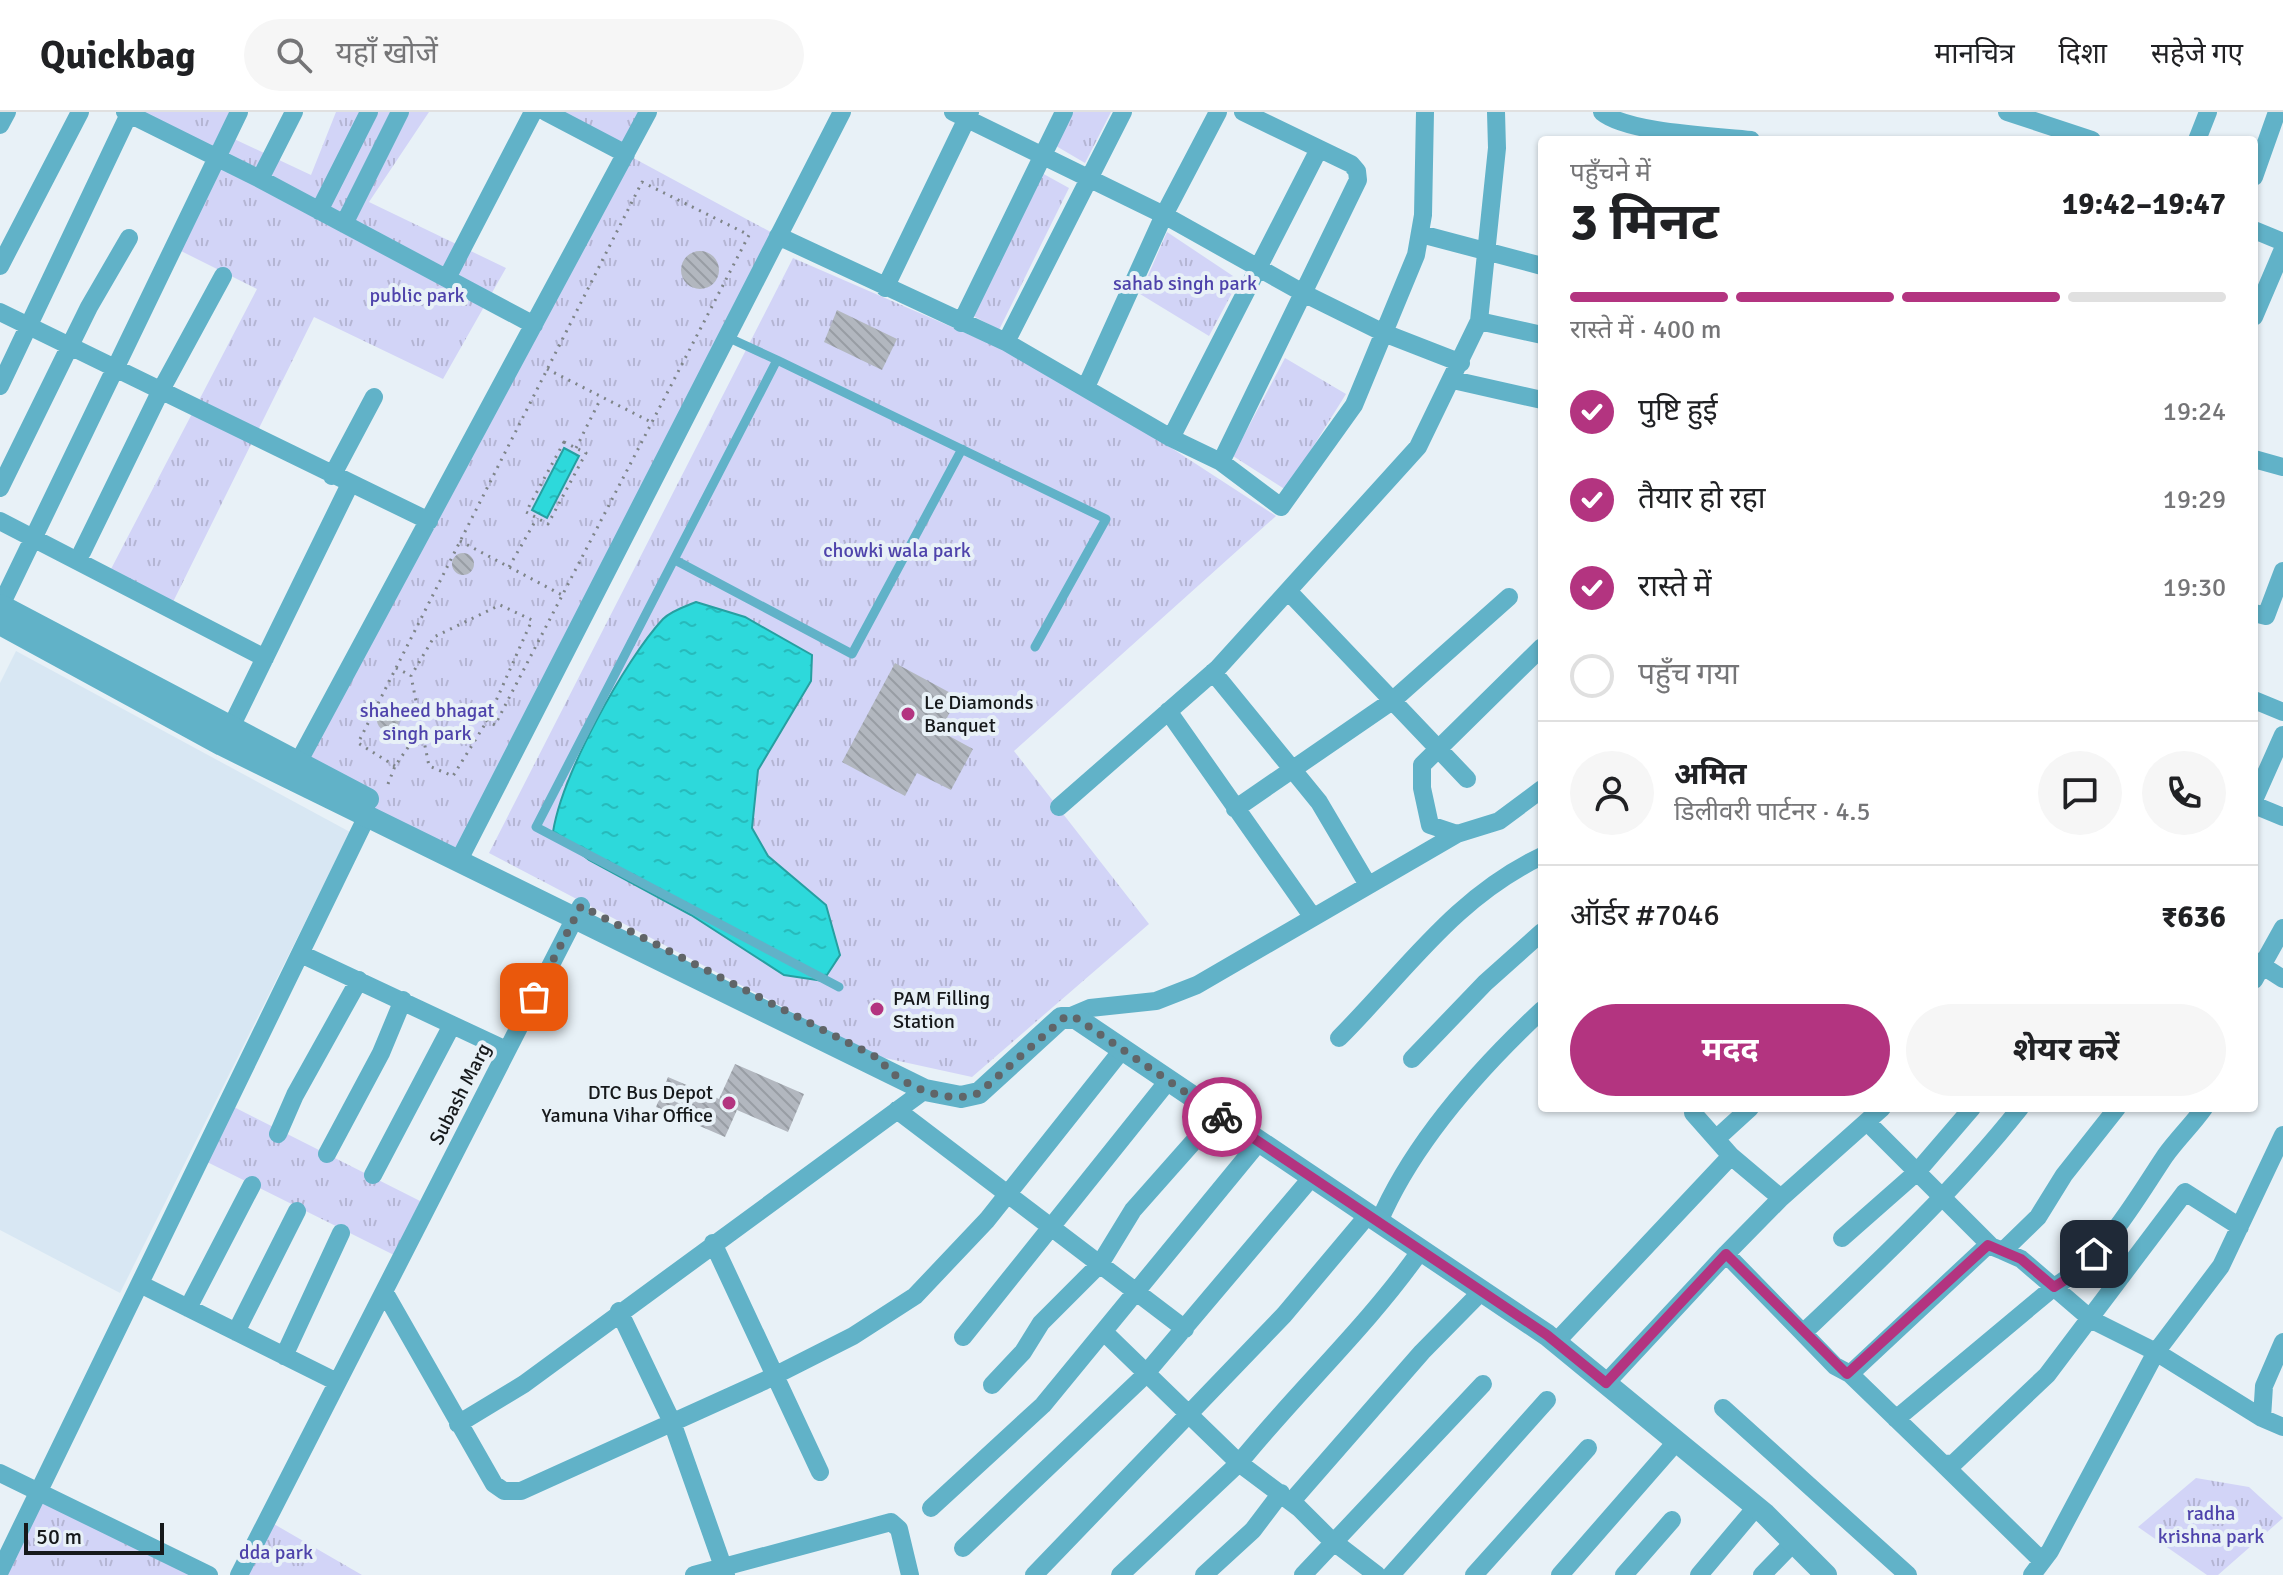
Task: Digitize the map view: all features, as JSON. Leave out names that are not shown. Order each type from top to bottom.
[{"type":"street","points":[[0,125],[7,112]]},
{"type":"street","points":[[0,266],[80,112]]},
{"type":"street","points":[[4,619],[34,539],[239,112]]},
{"type":"street","points":[[260,179],[294,112]]},
{"type":"street","points":[[319,211],[369,112]]},
{"type":"street","points":[[344,224],[400,112]]},
{"type":"street","points":[[447,278],[533,112]]},
{"type":"street","points":[[546,112],[626,154]]},
{"type":"street","points":[[294,770],[648,112]]},
{"type":"street","points":[[462,855],[842,112]]},
{"type":"street","points":[[961,323],[1064,112]]},
{"type":"street","points":[[1006,342],[1123,112]]},
{"type":"street","points":[[1086,387],[1164,215],[1218,112]]},
{"type":"street","points":[[1221,462],[1358,180],[1357,171],[1351,164],[1243,112]]},
{"type":"street","points":[[778,236],[1006,342],[1171,438],[1221,462],[1281,507],[1354,405],[1421,234],[1425,112]]},
{"type":"street","points":[[1059,807],[1213,672],[1404,467],[1453,380],[1479,321],[1497,148],[1496,112]]},
{"type":"street","points":[[1602,112],[1612,120],[1710,136]]},
{"type":"street","points":[[2007,112],[2048,117],[2084,136]]},
{"type":"street","points":[[2199,136],[2208,112]]},
{"type":"street","points":[[2258,166],[2277,112]]},
{"type":"street","points":[[0,386],[31,328],[128,113],[260,179],[534,325]]},
{"type":"street","points":[[885,288],[963,114],[1164,215],[1305,294],[1384,333],[1461,363]]},
{"type":"street","points":[[2041,136],[2048,117]]},
{"type":"street","points":[[1171,438],[1319,149]]},
{"type":"street","points":[[2258,232],[2283,242]]},
{"type":"street","points":[[1421,234],[1538,265]]},
{"type":"street","points":[[0,488],[129,238]]},
{"type":"street","points":[[2258,308],[2283,249]]},
{"type":"street","points":[[82,552],[161,390],[223,276]]},
{"type":"street","points":[[0,312],[429,521]]},
{"type":"street","points":[[1479,321],[1538,334]]},
{"type":"street","points":[[1453,380],[1538,399]]},
{"type":"street","points":[[231,727],[265,658],[374,397]]},
{"type":"street","points":[[2258,460],[2283,467]]},
{"type":"street","points":[[0,521],[265,658]]},
{"type":"street","points":[[2258,614],[2266,616],[2283,571]]},
{"type":"street","points":[[1289,592],[1467,779]]},
{"type":"street","points":[[1235,809],[1392,701],[1509,597]]},
{"type":"street","points":[[4,619],[231,727],[294,770],[368,814],[462,855]]},
{"type":"street","points":[[4,619],[462,855],[880,1059],[886,1069],[925,1090],[961,1097],[979,1093],[1061,1018],[1090,1008],[1156,1001],[1197,985],[1457,834],[1499,821],[1538,792]]},
{"type":"street","points":[[1457,834],[1430,825],[1422,788],[1422,765],[1538,651]]},
{"type":"street","points":[[1213,672],[1319,802],[1368,885]]},
{"type":"street","points":[[2258,702],[2283,712]]},
{"type":"street","points":[[1168,711],[1312,916]]},
{"type":"street","points":[[2258,794],[2283,735]]},
{"type":"street","points":[[2258,805],[2283,817]]},
{"type":"street","points":[[0,1571],[368,814]]},
{"type":"street","points":[[1339,1038],[1447,920],[1504,875],[1538,858]]},
{"type":"street","name":"Subash Marg","points":[[239,1575],[578,911]]},
{"type":"street","points":[[2258,967],[2283,928]]},
{"type":"street","points":[[1412,1059],[1485,983],[1538,936]]},
{"type":"street","points":[[301,954],[506,1050]]},
{"type":"street","points":[[2258,969],[2283,979]]},
{"type":"street","points":[[278,1134],[295,1095],[359,980]]},
{"type":"street","points":[[327,1154],[381,1053],[403,1000]]},
{"type":"street","points":[[1034,1575],[1104,1501],[1153,1456],[1374,1218],[1400,1177],[1444,1119],[1514,1036],[1538,1014]]},
{"type":"street","points":[[1071,1016],[1556,1342],[1757,1506],[1821,1573]]},
{"type":"street","points":[[373,1175],[452,1025]]},
{"type":"street","points":[[385,1293],[494,1484],[511,1492],[776,1374],[853,1336],[915,1296],[1008,1195],[1122,1050]]},
{"type":"street","points":[[963,1337],[1168,1081]]},
{"type":"street","points":[[458,1424],[524,1384],[619,1311],[925,1090]]},
{"type":"street","points":[[897,1110],[1185,1329]]},
{"type":"street","points":[[1716,1139],[1746,1112]]},
{"type":"street","points":[[1606,1383],[1781,1198],[1878,1112]]},
{"type":"street","points":[[1842,1238],[1917,1172],[1969,1112]]},
{"type":"street","points":[[1803,1333],[1981,1158],[2017,1112]]},
{"type":"street","points":[[1850,1374],[1996,1248],[2038,1217],[2064,1175],[2114,1112]]},
{"type":"street","points":[[1896,1419],[2054,1287],[2076,1273],[2129,1214],[2167,1153],[2201,1112]]},
{"type":"street","points":[[1693,1113],[1731,1156],[1781,1198]]},
{"type":"street","points":[[992,1385],[1023,1352],[1041,1323],[1100,1264],[1133,1210],[1218,1114]]},
{"type":"street","points":[[1867,1122],[1996,1248],[2021,1259],[2092,1320],[2156,1352],[2262,1418],[2283,1427]]},
{"type":"street","points":[[1726,1254],[1835,1366],[1850,1374],[1942,1463],[2037,1568],[2156,1352],[2221,1266],[2283,1135]]},
{"type":"street","points":[[931,1508],[1043,1405],[1259,1142]]},
{"type":"street","points":[[1556,1342],[1731,1156]]},
{"type":"street","points":[[963,1548],[1147,1372],[1312,1177]]},
{"type":"street","points":[[188,1308],[252,1185]]},
{"type":"street","points":[[1942,1463],[1953,1464],[1960,1459],[2047,1375],[2092,1320],[2185,1192],[2240,1227]]},
{"type":"street","points":[[236,1332],[297,1211]]},
{"type":"street","points":[[284,1356],[341,1233]]},
{"type":"street","points":[[713,1243],[820,1472]]},
{"type":"street","points":[[1120,1575],[1239,1463],[1292,1398],[1333,1359],[1421,1250]]},
{"type":"street","points":[[140,1284],[337,1382]]},
{"type":"street","points":[[1204,1575],[1286,1498],[1482,1291]]},
{"type":"street","points":[[619,1311],[672,1422],[725,1571]]},
{"type":"street","points":[[1104,1332],[1147,1372],[1187,1416],[1239,1463],[1286,1498],[1377,1575]]},
{"type":"street","points":[[2262,1418],[2264,1386],[2283,1342]]},
{"type":"street","points":[[1303,1575],[1483,1384]]},
{"type":"street","points":[[1391,1575],[1547,1400]]},
{"type":"street","points":[[1723,1408],[1908,1575]]},
{"type":"street","points":[[1560,1575],[1677,1441]]},
{"type":"street","points":[[1474,1575],[1588,1448]]},
{"type":"street","points":[[0,1473],[209,1575]]},
{"type":"street","points":[[1699,1575],[1757,1506]]},
{"type":"street","points":[[1624,1575],[1672,1520]]},
{"type":"street","points":[[694,1575],[725,1571],[891,1522],[899,1529],[910,1575]]},
{"type":"street","points":[[1762,1575],[1794,1542]]},
{"type":"lane","points":[[727,337],[1106,519],[1035,647]]},
{"type":"lane","points":[[777,360],[536,827],[839,987]]},
{"type":"lane","points":[[675,560],[852,654],[962,449]]},
{"type":"path","points":[[395,766],[358,743],[642,182],[749,235],[495,725],[487,721]]},
{"type":"path","points":[[547,369],[652,423]]},
{"type":"path","points":[[576,448],[602,397]]},
{"type":"path","points":[[564,442],[586,453],[548,524],[537,518],[526,512],[564,442]]},
{"type":"path","points":[[509,567],[537,518]]},
{"type":"path","points":[[460,541],[562,595]]},
{"type":"path","points":[[500,605],[532,620],[487,721],[453,776],[429,766],[411,676],[434,637],[500,605]]},
{"type":"path","points":[[396,668],[411,676]]},
{"type":"path","points":[[388,784],[395,766],[423,725]]},
{"type":"shaded area","points":[[16,651],[350,832],[120,1293],[0,1230],[0,683]]},
{"type":"green space","name":"public park","points":[[143,112],[239,112],[232,138],[311,175],[336,112],[429,112],[369,202],[506,268],[443,379],[314,317],[173,602],[111,569],[257,289],[175,248],[219,156]]},
{"type":"green space","points":[[552,112],[648,112],[626,154]]},
{"type":"green space","points":[[1069,112],[1111,112],[1085,163],[1051,143]]},
{"type":"green space","name":"shaheed bhagat singh park","points":[[626,154],[778,236],[460,857],[292,779]]},
{"type":"green space","points":[[1040,172],[1069,188],[999,330],[968,313]]},
{"type":"green space","name":"sahab singh park","points":[[1167,232],[1239,280],[1209,336],[1140,294]]},
{"type":"green space","name":"chowki wala park","points":[[793,258],[1053,371],[1276,516],[1014,751],[1149,924],[972,1077],[876,1056],[489,853]]},
{"type":"green space","points":[[1285,358],[1346,394],[1286,490],[1233,456]]},
{"type":"green space","points":[[228,1104],[428,1205],[400,1258],[201,1159]]},
{"type":"green space","name":"radha krishna park","points":[[2196,1478],[2249,1487],[2283,1518],[2218,1575],[2207,1575],[2138,1527]]},
{"type":"green space","points":[[40,1491],[194,1575],[0,1575]]},
{"type":"green space","name":"dda park","points":[[267,1520],[362,1575],[239,1575]]},
{"type":"water","points":[[564,448],[579,456],[547,518],[532,510]]},
{"type":"water","points":[[696,602],[745,617],[812,655],[811,681],[758,770],[752,828],[768,856],[826,905],[840,955],[823,981],[784,975],[691,915],[589,860],[553,832],[568,781],[613,690],[663,619]]},
{"type":"building","points":[[700,251],[713,257],[719,270],[713,283],[700,289],[687,283],[681,270],[687,257]]},
{"type":"building","points":[[837,310],[897,339],[882,370],[824,342]]},
{"type":"building","points":[[463,553],[471,556],[474,564],[471,572],[463,575],[455,572],[452,564],[455,556]]},
{"type":"building","name":"Le Diamonds Banquet","points":[[895,663],[958,697],[940,731],[973,749],[951,790],[917,773],[905,796],[842,762]]},
{"type":"building","points":[[388,709],[396,712],[399,720],[396,728],[388,731],[380,728],[377,720],[380,712]]},
{"type":"building","name":"DTC Bus Depot Yamuna Vihar Office","points":[[735,1064],[804,1094],[788,1132],[737,1110],[725,1137],[656,1107],[668,1077],[719,1099]]},
{"type":"way so far","points":[[534,997],[581,906],[880,1059],[886,1069],[937,1094],[970,1097],[979,1093],[1061,1018],[1071,1016],[1222,1117]]},
{"type":"place","name":"Le Diamonds Banquet","points":[[908,714]]},
{"type":"place","name":"PAM Filling Station","points":[[877,1009]]},
{"type":"place","name":"DTC Bus Depot Yamuna Vihar Office","points":[[729,1103]]},
{"type":"route","points":[[1222,1117],[1547,1335],[1606,1383],[1726,1254],[1845,1374],[1850,1374],[1870,1356],[1988,1245],[2021,1259],[2054,1287],[2076,1273],[2094,1254]]}]
